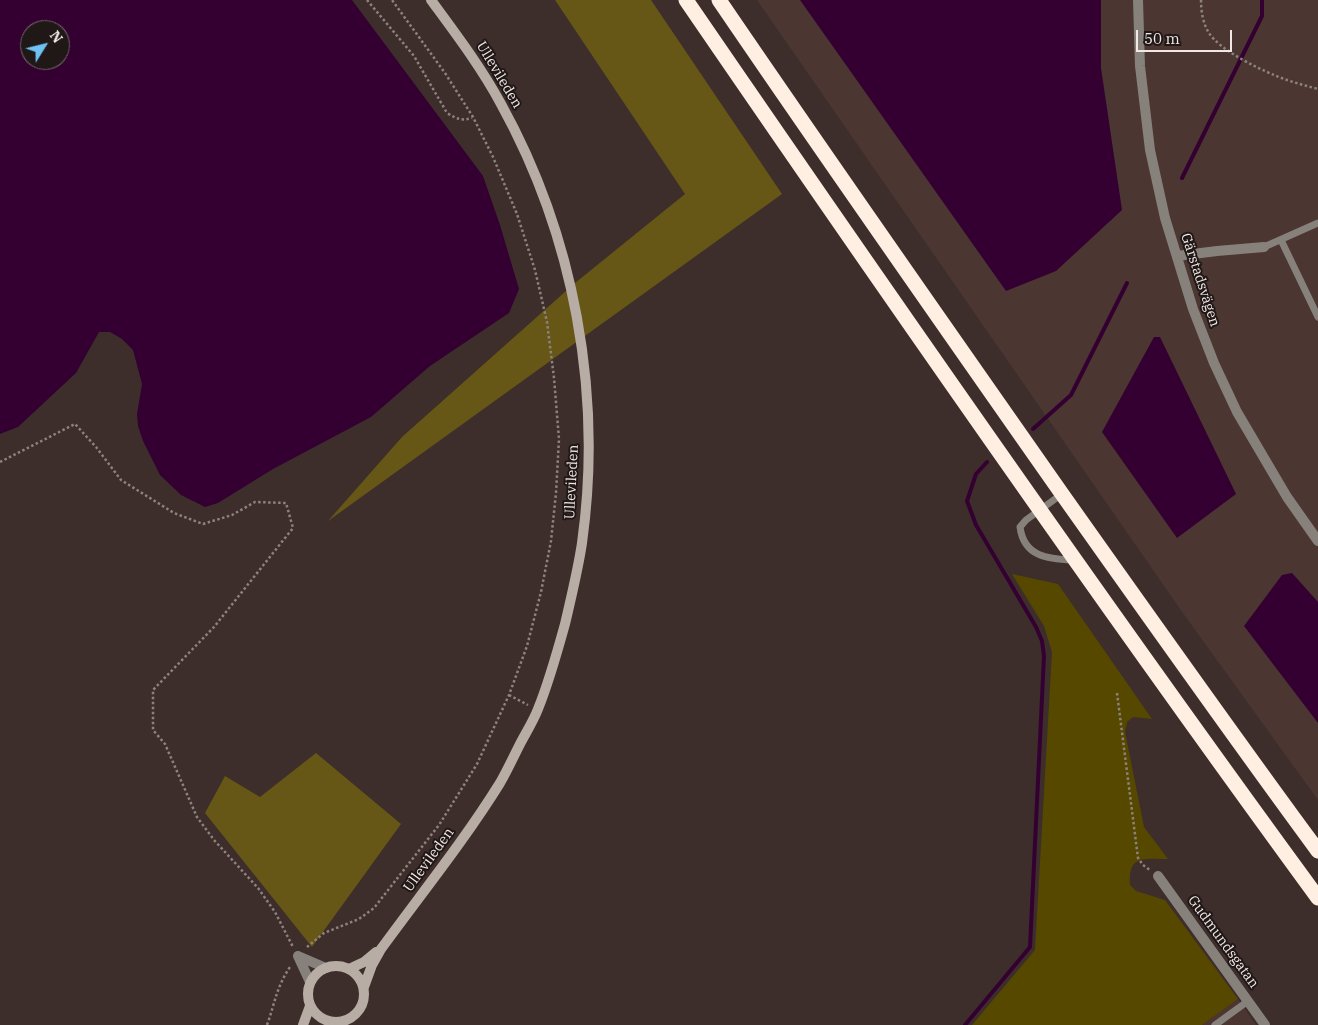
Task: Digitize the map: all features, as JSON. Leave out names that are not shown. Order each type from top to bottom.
[{"type":"highway","points":[[686,0],[944,375],[1318,898]]},
{"type":"highway","points":[[719,0],[966,359],[1147,615],[1318,851]]},
{"type":"main road","name":"Ullevileden","points":[[364,988],[372,965],[381,949],[459,844],[501,782],[538,711],[558,651],[570,603],[582,544],[588,486],[589,420],[584,358],[575,306],[563,255],[546,204],[502,104],[472,55],[431,0]]},
{"type":"main road","name":"Ullevileden","points":[[349,969],[364,962],[381,949]]},
{"type":"main road","points":[[337,966],[349,969],[358,977],[364,988],[363,1002],[360,1009],[349,1020],[324,1023],[310,1006],[308,990],[310,982],[314,976],[326,968],[337,966]]},
{"type":"main road","points":[[303,1025],[310,1006]]},
{"type":"street","name":"Gärstadsvägen","points":[[1138,0],[1140,66],[1150,150],[1165,218],[1196,318],[1214,363],[1238,412],[1287,497],[1318,541]]},
{"type":"street","points":[[1177,256],[1264,247]]},
{"type":"street","name":"Gudmundsgatan","points":[[1158,876],[1265,1025]]},
{"type":"street","points":[[301,953],[326,968]]},
{"type":"street","points":[[301,953],[310,982]]},
{"type":"lane","points":[[1264,247],[1318,223]]},
{"type":"lane","points":[[1281,240],[1318,317]]},
{"type":"lane","points":[[1062,494],[1026,520],[1020,527],[1021,538],[1039,556],[1076,560]]},
{"type":"lane","points":[[1215,1025],[1248,1001]]},
{"type":"path","points":[[367,0],[414,56],[448,112],[455,118],[464,120],[473,117]]},
{"type":"path","points":[[0,462],[75,424],[96,447],[121,480],[174,512],[203,524],[232,516],[255,502],[286,503],[293,528],[214,627],[153,690],[153,730],[165,744],[197,817],[214,840],[258,888],[301,953],[324,933],[360,918],[374,908],[439,825],[478,764],[509,695],[527,646],[544,575],[556,493],[559,439],[548,322],[535,270],[517,214],[493,157],[473,117],[445,72],[392,0]]},
{"type":"path","points":[[1200,0],[1203,19],[1209,33],[1231,53],[1274,76],[1318,89]]},
{"type":"path","points":[[1117,693],[1138,858],[1143,865],[1158,876]]},
{"type":"path","points":[[509,695],[538,711]]},
{"type":"path","points":[[271,1025],[268,1024],[276,992],[290,967]]},
{"type":"shaded area","points":[[0,0],[352,0],[483,176],[519,289],[509,313],[430,366],[371,417],[273,469],[218,503],[205,507],[181,495],[160,475],[143,441],[138,426],[137,414],[142,384],[133,350],[122,339],[110,332],[99,332],[76,373],[18,427],[0,434]]},
{"type":"shaded area","points":[[555,0],[651,0],[782,194],[328,521],[402,437],[575,283],[685,194]]},
{"type":"shaded area","points":[[757,0],[1318,0],[1318,800],[1185,616]]},
{"type":"shaded area","points":[[800,0],[1101,0],[1101,68],[1122,210],[1056,271],[1006,291]]},
{"type":"shaded area","points":[[1154,337],[1160,337],[1236,494],[1177,538],[1102,432]]},
{"type":"shaded area","points":[[1292,573],[1318,602],[1318,723],[1244,626],[1282,575]]},
{"type":"shaded area","points":[[1012,574],[1058,584],[1152,719],[1133,717],[1127,722],[1125,732],[1144,827],[1168,859],[1139,860],[1132,868],[1130,885],[1136,891],[1165,900],[1238,999],[1202,1025],[972,1025],[1035,950],[1052,652],[1044,626]]},
{"type":"shaded area","points":[[316,753],[401,824],[312,947],[205,813],[225,776],[260,797]]},
{"type":"shaded area","points":[[1238,999],[1256,1025],[1202,1025]]},
{"type":"waterway","points":[[1182,178],[1262,16],[1262,0]]},
{"type":"waterway","points":[[1033,429],[1071,395],[1127,283]]},
{"type":"waterway","points":[[965,1025],[1030,947],[1044,656],[1042,641],[1036,627],[976,525],[967,501],[976,474],[987,462]]}]
